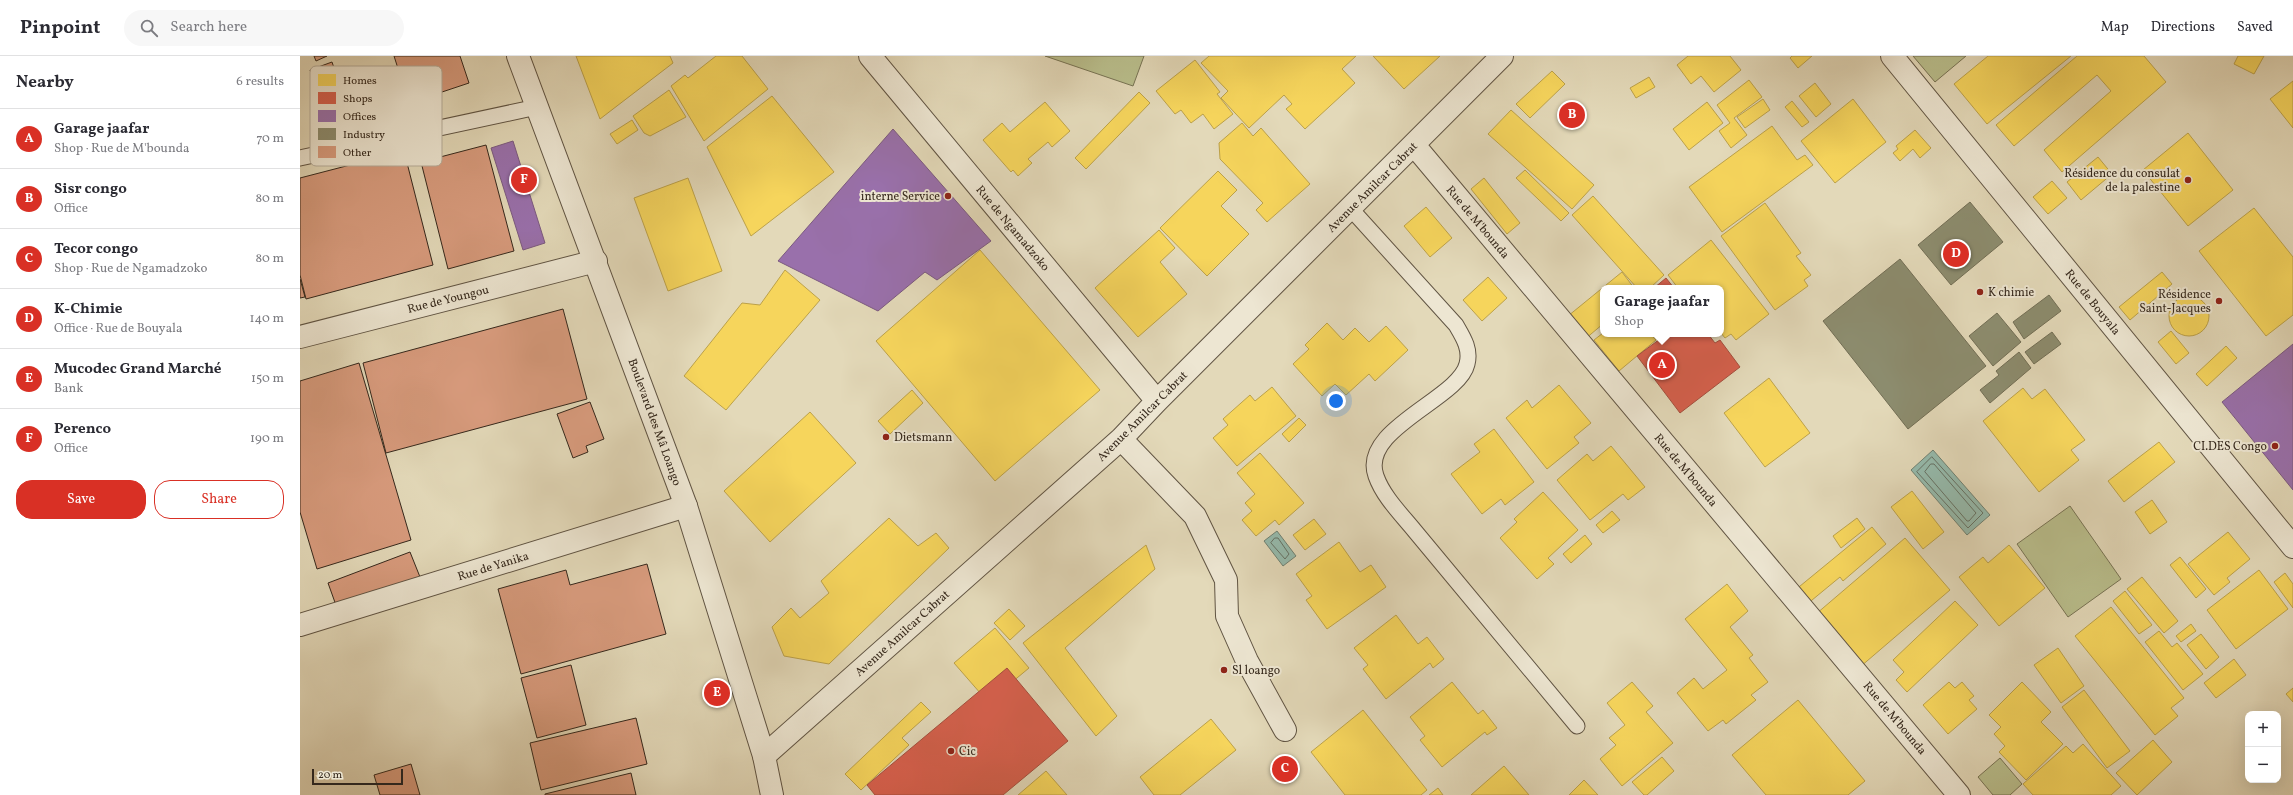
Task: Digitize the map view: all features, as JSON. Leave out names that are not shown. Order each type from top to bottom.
[{"type":"street","name":"Boulevard des Mâ Loango","points":[[518,56],[596,261],[686,506],[764,756],[772,795]]},
{"type":"street","name":"Rue de Ngamadzoko","points":[[870,56],[1157,401]]},
{"type":"street","name":"Avenue Amilcar Cabrat","points":[[764,756],[1121,439],[1157,401],[1351,209],[1502,56]]},
{"type":"street","name":"Rue de Bouyala","points":[[1892,56],[2293,547]]},
{"type":"street","name":"Rue de M'bounda","points":[[1414,145],[1959,795]]},
{"type":"street","name":"Rue de Youngou","points":[[300,337],[596,261]]},
{"type":"street","points":[[1121,439],[1195,516],[1226,580],[1227,616],[1246,661],[1285,730]]},
{"type":"street","name":"Rue de Yanika","points":[[300,625],[686,506]]},
{"type":"lane","points":[[442,127],[537,107]]},
{"type":"lane","points":[[300,158],[310,156]]},
{"type":"lane","points":[[1351,209],[1456,325],[1467,345],[1467,365],[1458,381],[1429,402],[1391,433],[1382,443],[1374,460],[1375,475],[1396,508],[1577,726]]},
{"type":"green space","points":[[1045,56],[1144,56],[1133,86]]},
{"type":"green space","points":[[1913,56],[1966,56],[1935,82]]},
{"type":"green space","points":[[2070,506],[2121,579],[2068,617],[2017,544]]},
{"type":"green space","points":[[2000,758],[2022,784],[2010,795],[1993,795],[1978,777]]},
{"type":"water","points":[[1933,450],[1990,515],[1967,535],[1911,470]]},
{"type":"water","points":[[1277,531],[1296,556],[1283,566],[1264,541]]},
{"type":"building: Homes","points":[[576,56],[670,56],[673,63],[600,119]]},
{"type":"building: Homes","points":[[716,56],[742,56],[768,89],[704,141],[671,86],[685,75],[688,78]]},
{"type":"building: Homes","points":[[1209,56],[1356,56],[1342,69],[1355,83],[1305,129],[1286,109],[1292,104],[1284,95],[1249,128],[1221,98],[1228,91],[1201,63]]},
{"type":"building: Homes","points":[[1373,56],[1440,56],[1404,89]]},
{"type":"building: Homes","points":[[1688,56],[1730,56],[1741,70],[1714,92],[1701,76],[1691,84],[1677,65]]},
{"type":"building: Homes","points":[[1792,56],[1812,56],[1798,68],[1790,58]]},
{"type":"building: Homes","points":[[1988,56],[2071,56],[1987,124],[1954,84]]},
{"type":"building: Homes","points":[[2077,56],[2144,56],[2166,82],[2062,172],[2044,150],[2111,91],[2097,75],[2014,146],[1996,125]]},
{"type":"building: Homes","points":[[2238,56],[2264,56],[2254,74],[2234,64]]},
{"type":"building: Homes","points":[[1195,60],[1220,92],[1217,94],[1233,114],[1214,129],[1203,114],[1191,123],[1181,110],[1175,114],[1156,91]]},
{"type":"building: Homes","points":[[1552,71],[1565,84],[1530,118],[1516,104]]},
{"type":"building: Homes","points":[[1649,77],[1655,87],[1636,98],[1630,88]]},
{"type":"building: Homes","points":[[1749,80],[1762,97],[1734,118],[1747,135],[1731,148],[1719,131],[1730,123],[1717,105]]},
{"type":"building: Homes","points":[[2293,81],[2293,128],[2270,99]]},
{"type":"building: Homes","points":[[1815,83],[1831,104],[1816,117],[1799,96]]},
{"type":"building: Homes","points":[[669,90],[686,117],[650,136],[644,133],[633,116]]},
{"type":"building: Homes","points":[[1139,92],[1150,103],[1086,169],[1075,158]]},
{"type":"building: Homes","points":[[772,96],[834,172],[751,236],[707,147]]},
{"type":"building: Homes","points":[[1763,99],[1770,110],[1745,128],[1737,117]]},
{"type":"building: Homes","points":[[1853,99],[1886,142],[1835,183],[1801,141]]},
{"type":"building: Homes","points":[[1792,101],[1809,122],[1802,127],[1785,107]]},
{"type":"building: Homes","points":[[1045,102],[1070,131],[1052,147],[1048,142],[1028,159],[1032,163],[1018,176],[1013,170],[1011,172],[983,140],[1002,123],[1010,132]]},
{"type":"building: Homes","points":[[1707,102],[1723,123],[1689,150],[1673,129]]},
{"type":"building: Homes","points":[[1511,110],[1594,185],[1572,209],[1488,134]]},
{"type":"building: Homes","points":[[632,120],[638,130],[617,144],[610,134]]},
{"type":"building: Homes","points":[[1242,123],[1253,136],[1261,128],[1310,184],[1267,222],[1256,210],[1263,203],[1220,159],[1219,143]]},
{"type":"building: Homes","points":[[1772,126],[1797,160],[1805,155],[1813,165],[1722,232],[1689,187]]},
{"type":"building: Homes","points":[[1915,130],[1931,148],[1920,158],[1913,149],[1900,161],[1893,153],[1898,149],[1896,146]]},
{"type":"building: Homes","name":"Résidence du consulat de la palestine","points":[[2188,133],[2233,190],[2188,226],[2143,170]]},
{"type":"building: Homes","points":[[2098,157],[2112,174],[2081,200],[2067,182]]},
{"type":"building: Homes","points":[[1525,170],[1569,213],[1561,221],[1516,178]]},
{"type":"building: Homes","points":[[1218,171],[1237,190],[1221,206],[1249,234],[1207,276],[1160,228]]},
{"type":"building: Homes","points":[[688,178],[722,271],[668,291],[634,198]]},
{"type":"building: Homes","points":[[1484,178],[1520,223],[1507,234],[1471,189]]},
{"type":"building: Homes","points":[[2052,181],[2067,198],[2048,214],[2033,197]]},
{"type":"building: Homes","points":[[1593,196],[1664,275],[1653,285],[1634,285],[1572,215]]},
{"type":"building: Homes","points":[[1765,203],[1801,253],[1796,256],[1811,275],[1804,280],[1808,286],[1775,310],[1721,236]]},
{"type":"building: Homes","points":[[1426,207],[1452,238],[1430,257],[1404,226]]},
{"type":"building: Homes","points":[[2254,208],[2293,257],[2293,315],[2266,336],[2199,251]]},
{"type":"building: Homes","points":[[1159,230],[1175,248],[1160,262],[1187,294],[1138,337],[1095,288]]},
{"type":"building: Homes","points":[[1711,240],[1769,314],[1736,340],[1731,334],[1725,338],[1724,285],[1676,285],[1668,275]]},
{"type":"building: Homes","points":[[980,250],[1100,390],[995,481],[876,341]]},
{"type":"building: Homes","points":[[785,270],[820,300],[726,410],[684,376],[742,303],[760,305]]},
{"type":"building: Homes","points":[[1622,272],[1632,285],[1606,285]]},
{"type":"building: Homes","points":[[2162,272],[2172,284],[2130,320],[2119,307]]},
{"type":"building: Homes","points":[[1488,277],[1507,298],[1482,321],[1463,300]]},
{"type":"building: Homes","points":[[1600,290],[1600,326],[1585,339],[1568,316]]},
{"type":"building: Homes","points":[[2189,296],[2203,302],[2209,316],[2203,330],[2189,336],[2175,330],[2169,316],[2175,302]]},
{"type":"building: Homes","points":[[1327,323],[1343,340],[1355,328],[1369,342],[1386,326],[1408,350],[1375,381],[1369,374],[1346,395],[1335,384],[1322,396],[1293,364],[1309,349],[1305,345]]},
{"type":"building: Homes","points":[[2171,331],[2189,353],[2176,364],[2158,342]]},
{"type":"building: Homes","points":[[1600,335],[1600,337],[1654,337],[1656,340],[1619,371],[1594,340]]},
{"type":"building: Homes","points":[[2226,346],[2237,358],[2207,386],[2196,374]]},
{"type":"building: Homes","points":[[1769,378],[1810,433],[1765,467],[1724,413]]},
{"type":"building: Homes","points":[[1559,385],[1591,423],[1574,437],[1579,443],[1547,469],[1506,418],[1527,400],[1532,408]]},
{"type":"building: Homes","points":[[1272,387],[1296,416],[1237,466],[1213,438],[1228,425],[1223,419],[1250,395],[1255,401]]},
{"type":"building: Homes","points":[[2023,388],[2032,399],[2045,389],[2085,440],[2071,450],[2079,460],[2039,492],[1983,421]]},
{"type":"building: Homes","points":[[912,390],[923,403],[890,434],[878,421]]},
{"type":"building: Homes","points":[[810,412],[856,463],[770,542],[724,491]]},
{"type":"building: Homes","points":[[1299,418],[1306,425],[1289,442],[1282,434]]},
{"type":"building: Homes","points":[[1494,429],[1534,482],[1505,505],[1501,499],[1482,514],[1451,474],[1480,452],[1474,444]]},
{"type":"building: Homes","points":[[2159,442],[2175,462],[2124,502],[2108,481]]},
{"type":"building: Homes","points":[[1611,446],[1645,487],[1628,500],[1623,494],[1590,520],[1557,480],[1587,454],[1593,461]]},
{"type":"building: Homes","points":[[1260,453],[1304,503],[1279,525],[1275,520],[1256,536],[1242,520],[1252,511],[1245,503],[1255,494],[1237,473]]},
{"type":"building: Homes","points":[[1912,491],[1944,532],[1923,549],[1891,507]]},
{"type":"building: Homes","points":[[1543,492],[1578,530],[1548,558],[1554,564],[1537,579],[1500,538],[1517,522],[1514,519]]},
{"type":"building: Homes","points":[[2152,500],[2167,522],[2150,534],[2135,512]]},
{"type":"building: Homes","points":[[1612,511],[1620,520],[1603,533],[1596,525]]},
{"type":"building: Homes","points":[[889,518],[918,546],[936,533],[949,548],[829,664],[784,656],[772,627],[791,608],[800,618],[829,593],[821,581]]},
{"type":"building: Homes","points":[[1857,518],[1865,529],[1841,548],[1833,536]]},
{"type":"building: Homes","points":[[1314,519],[1326,534],[1305,550],[1293,535]]},
{"type":"building: Homes","points":[[1872,527],[1886,544],[1843,581],[1840,577],[1806,605],[1794,591]]},
{"type":"building: Homes","points":[[2228,532],[2250,559],[2227,578],[2230,582],[2214,595],[2188,564]]},
{"type":"building: Homes","points":[[1585,535],[1592,544],[1571,563],[1563,554]]},
{"type":"building: Homes","points":[[1905,538],[1950,590],[1860,667],[1816,614]]},
{"type":"building: Homes","points":[[1339,542],[1360,572],[1371,565],[1386,587],[1327,629],[1306,600],[1312,596],[1296,574]]},
{"type":"building: Homes","points":[[1146,545],[1155,569],[1065,648],[1117,716],[1096,736],[1023,643]]},
{"type":"building: Homes","points":[[2009,545],[2045,588],[1999,626],[1959,577],[1983,557],[1988,563]]},
{"type":"building: Homes","points":[[2180,557],[2206,589],[2196,598],[2170,565]]},
{"type":"building: Homes","points":[[2259,570],[2288,609],[2236,649],[2207,610]]},
{"type":"building: Homes","points":[[2285,573],[2293,584],[2293,608],[2274,582]]},
{"type":"building: Homes","points":[[2142,577],[2178,621],[2164,633],[2127,589]]},
{"type":"building: Homes","points":[[1727,584],[1748,611],[1730,627],[1753,655],[1749,658],[1768,682],[1751,695],[1756,700],[1726,724],[1723,720],[1708,731],[1677,693],[1694,678],[1703,689],[1727,670],[1685,619]]},
{"type":"building: Homes","points":[[2125,591],[2152,625],[2139,634],[2113,601]]},
{"type":"building: Homes","points":[[1955,601],[1978,625],[1907,692],[1896,680],[1904,672],[1893,660]]},
{"type":"building: Homes","points":[[2111,607],[2184,698],[2171,708],[2178,716],[2155,735],[2075,636]]},
{"type":"building: Homes","points":[[1009,609],[1025,626],[1010,640],[994,623]]},
{"type":"building: Homes","points":[[1396,615],[1418,644],[1427,637],[1444,659],[1433,668],[1430,663],[1386,699],[1363,669],[1368,665],[1354,648]]},
{"type":"building: Homes","points":[[2191,624],[2196,631],[2181,642],[2176,636]]},
{"type":"building: Homes","points":[[995,628],[1029,668],[988,702],[954,663]]},
{"type":"building: Homes","points":[[2159,631],[2172,647],[2177,643],[2203,674],[2183,690],[2145,642]]},
{"type":"building: Homes","points":[[2201,634],[2219,657],[2206,669],[2187,645]]},
{"type":"building: Homes","points":[[2058,648],[2084,686],[2061,703],[2034,665]]},
{"type":"building: Homes","points":[[2234,659],[2246,675],[2216,698],[2204,683]]},
{"type":"building: Homes","points":[[1452,682],[1478,714],[1483,710],[1497,728],[1487,735],[1485,732],[1442,767],[1420,740],[1425,736],[1410,717]]},
{"type":"building: Homes","points":[[1632,682],[1653,706],[1646,712],[1673,743],[1622,786],[1600,759],[1616,745],[1609,738],[1625,725],[1607,703]]},
{"type":"building: Homes","points":[[1949,682],[1955,688],[1962,682],[1974,696],[1969,700],[1977,709],[1948,734],[1923,705]]},
{"type":"building: Homes","points":[[2022,682],[2051,712],[2041,722],[2063,744],[2026,780],[1999,752],[2005,746],[1994,734],[2001,727],[1989,715]]},
{"type":"building: Homes","points":[[2293,688],[2293,702],[2286,694]]},
{"type":"building: Homes","points":[[2084,690],[2130,751],[2107,768],[2062,707]]},
{"type":"building: Homes","points":[[1798,700],[1865,781],[1848,795],[1766,795],[1732,755]]},
{"type":"building: Homes","points":[[921,702],[931,712],[902,738],[909,745],[861,790],[845,774]]},
{"type":"building: Homes","points":[[1363,710],[1427,790],[1421,795],[1345,795],[1311,752]]},
{"type":"building: Homes","points":[[1211,719],[1236,750],[1180,795],[1154,795],[1140,777]]},
{"type":"building: Homes","points":[[2153,740],[2172,762],[2137,795],[2116,773]]},
{"type":"building: Homes","points":[[2083,744],[2121,786],[2111,795],[2033,795],[2023,784],[2066,746],[2073,753]]},
{"type":"building: Homes","points":[[1662,757],[1674,771],[1647,795],[1644,795],[1632,782]]},
{"type":"building: Homes","points":[[1504,766],[1529,795],[1471,795]]},
{"type":"building: Homes","points":[[1046,771],[1067,795],[1018,795]]},
{"type":"building: Homes","points":[[1584,780],[1598,795],[1569,795]]},
{"type":"building: Homes","points":[[1438,788],[1443,795],[1429,795]]},
{"type":"building: Shops","points":[[1666,278],[1672,285],[1658,285]]},
{"type":"building: Shops","points":[[1658,337],[1710,337],[1715,343],[1720,340],[1740,367],[1680,413],[1637,356],[1660,339]]},
{"type":"building: Shops","points":[[1007,668],[1068,741],[1003,795],[875,795],[867,785]]},
{"type":"building: Offices","points":[[893,129],[991,241],[937,280],[925,272],[878,311],[778,261]]},
{"type":"building: Offices","points":[[513,141],[545,243],[523,250],[491,148]]},
{"type":"building: Offices","name":"CI.DES Congo","points":[[2293,344],[2293,490],[2222,402]]},
{"type":"building: Industry","points":[[1970,202],[2003,242],[1951,285],[1918,245]]},
{"type":"building: Industry","points":[[1900,259],[1986,366],[1908,429],[1823,321]]},
{"type":"building: Industry","points":[[2049,295],[2061,311],[2024,339],[2013,322]]},
{"type":"building: Industry","points":[[1997,313],[2021,342],[1993,366],[1969,336]]},
{"type":"building: Industry","points":[[2052,332],[2061,344],[2034,364],[2025,352]]},
{"type":"building: Industry","points":[[2019,352],[2031,368],[1990,403],[1980,390],[1999,375],[1996,371]]},
{"type":"building: Other","points":[[314,56],[327,56],[316,61]]},
{"type":"building: Other","points":[[394,56],[460,56],[469,83],[442,92],[442,66],[397,66]]},
{"type":"building: Other","points":[[332,62],[333,66],[321,66]]},
{"type":"building: Other","points":[[486,145],[514,251],[448,269],[422,166],[442,166],[442,157]]},
{"type":"building: Other","points":[[346,166],[408,166],[433,265],[306,299],[300,275],[300,178]]},
{"type":"building: Other","points":[[300,279],[305,297],[300,298]]},
{"type":"building: Other","points":[[563,309],[587,399],[386,453],[363,363]]},
{"type":"building: Other","points":[[359,363],[411,540],[317,569],[300,512],[300,381]]},
{"type":"building: Other","points":[[590,402],[604,439],[586,446],[588,452],[573,458],[557,414]]},
{"type":"building: Other","points":[[410,552],[420,577],[337,608],[328,583]]},
{"type":"building: Other","points":[[647,564],[666,634],[521,674],[498,589],[566,570],[570,585]]},
{"type":"building: Other","points":[[571,665],[586,725],[537,738],[521,678]]},
{"type":"building: Other","points":[[636,718],[647,764],[541,790],[530,743]]},
{"type":"building: Other","points":[[411,764],[420,795],[380,795],[374,775]]},
{"type":"building: Other","points":[[631,773],[636,795],[545,795],[545,794]]},
{"type":"place","name":"Sisr congo","points":[[1572,115]]},
{"type":"place","name":"Perenco","points":[[524,180]]},
{"type":"place","name":"Résidence du consulat de la palestine","points":[[2188,180]]},
{"type":"place","name":"interne Service","points":[[948,196]]},
{"type":"place","name":"K-Chimie","points":[[1956,254]]},
{"type":"place","name":"K chimie","points":[[1980,292]]},
{"type":"place","name":"Résidence Saint-Jacques","points":[[2219,301]]},
{"type":"place","name":"Garage jaafar","points":[[1662,365]]},
{"type":"place","name":"Dietsmann","points":[[886,437]]},
{"type":"place","name":"CI.DES Congo","points":[[2275,446]]},
{"type":"place","name":"Sl loango","points":[[1224,670]]},
{"type":"place","name":"Mucodec Grand Marché","points":[[717,693]]},
{"type":"place","name":"Cic","points":[[951,751]]},
{"type":"place","name":"Tecor congo","points":[[1285,769]]}]
